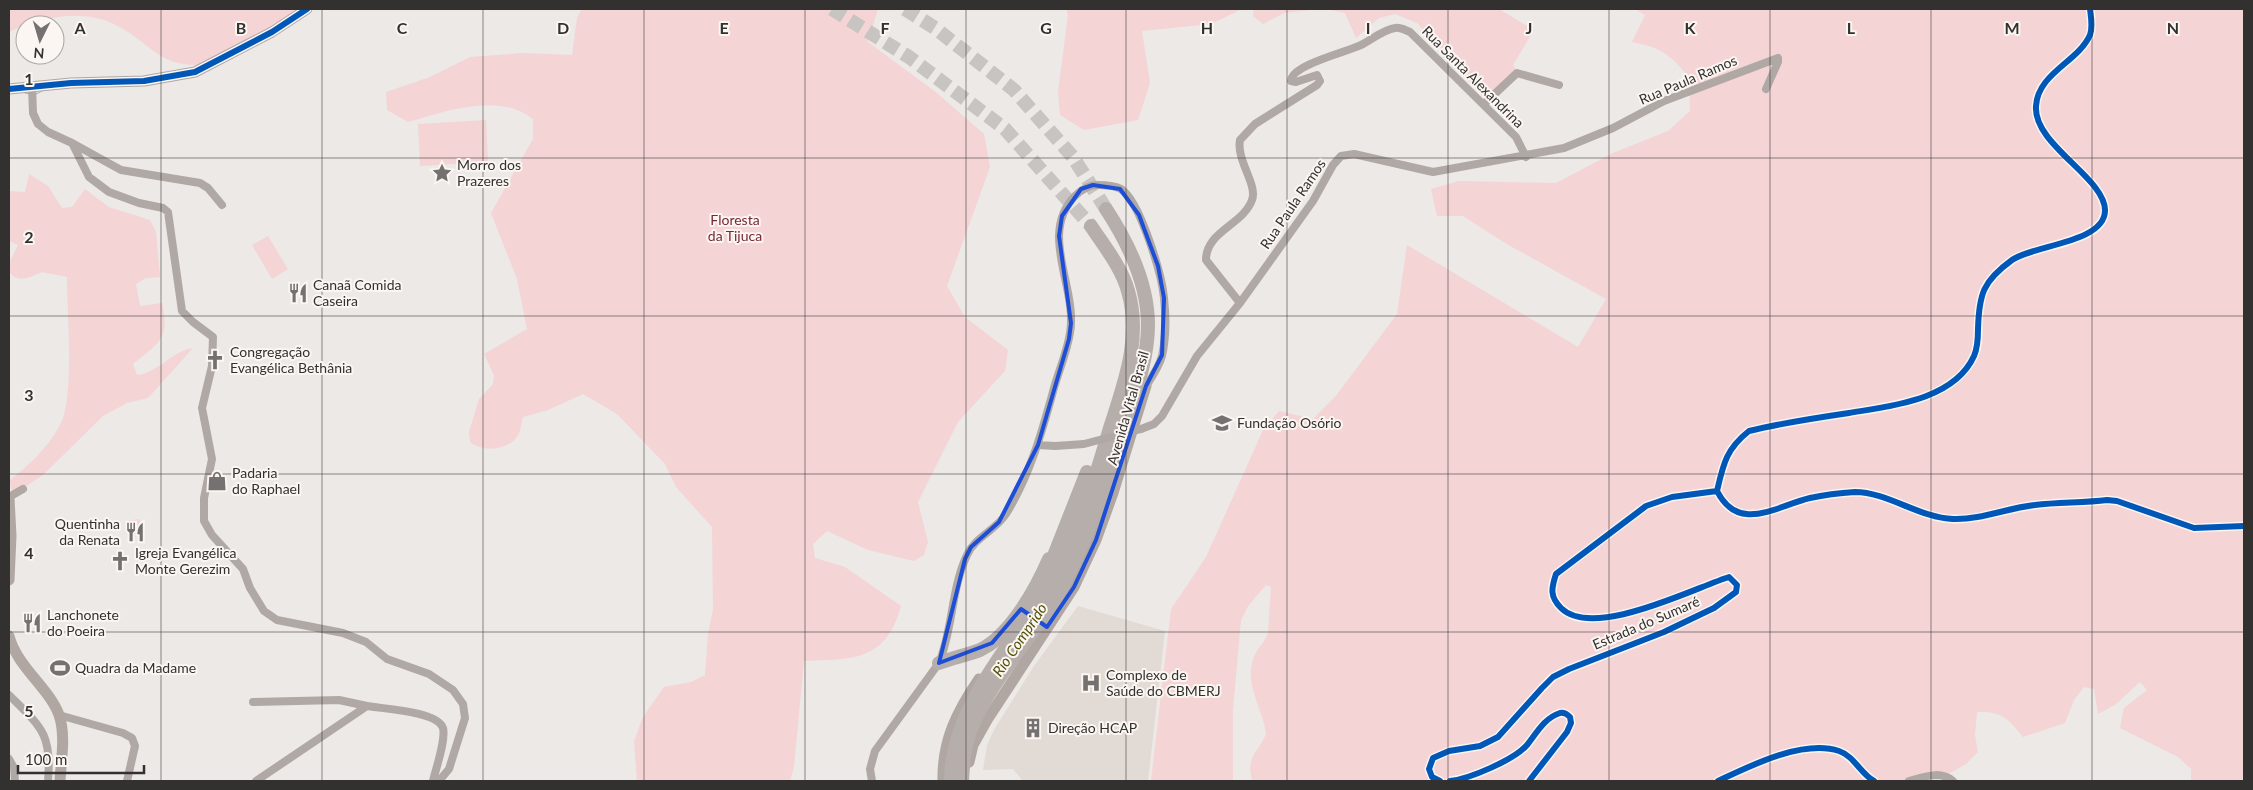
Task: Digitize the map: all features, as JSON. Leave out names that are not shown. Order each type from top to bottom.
[{"type":"highway","name":"Avenida Vital Brasil","points":[[1048,600],[1089,533],[1144,362],[1148,324],[1144,294],[1134,261],[1125,240],[1106,209]]},
{"type":"highway","name":"Avenida Vital Brasil","points":[[1048,600],[1087,504],[1129,368],[1132,339],[1131,307],[1124,279],[1090,226]]},
{"type":"highway","points":[[1134,261],[1150,294],[1155,320],[1155,350],[1146,386]]},
{"type":"highway","points":[[1027,614],[1073,512],[1132,339]]},
{"type":"highway","points":[[939,663],[979,650],[1002,634],[1023,606],[1046,566],[1060,531],[1073,512]]},
{"type":"highway","points":[[951,781],[955,744],[963,719],[973,700],[1048,600]]},
{"type":"highway","points":[[962,781],[964,754],[970,731],[983,704],[1048,600]]},
{"type":"main road","points":[[9,89],[71,83],[144,82],[196,72],[272,32],[307,9]]},
{"type":"main road","points":[[967,781],[973,745],[1074,587],[1096,540],[1122,466],[1146,386]]},
{"type":"main road","points":[[9,497],[11,518],[9,580]]},
{"type":"main road","points":[[943,781],[945,747],[954,719],[963,702],[1027,614],[1047,627]]},
{"type":"main road","points":[[9,636],[18,658],[59,715],[62,753],[60,781]]},
{"type":"street","points":[[2090,9],[2092,26],[2090,36],[2073,56],[2048,79],[2036,106],[2038,120],[2051,141],[2101,197],[2105,213],[2101,222],[2079,238],[2019,255],[1995,274],[1985,285],[1980,295],[1975,355],[1958,376],[1935,393],[1892,407],[1748,431],[1739,438],[1724,459],[1717,491],[1722,501],[1730,509],[1749,515],[1762,514],[1809,498],[1857,492],[1952,519],[1983,517],[2004,510],[2035,505],[2107,500],[2117,501],[2194,528],[2244,526]]},
{"type":"street","name":"Rua Santa Alexandrina","points":[[1240,303],[1206,260],[1206,253],[1212,241],[1248,207],[1253,196],[1239,156],[1240,140],[1255,124],[1318,85],[1320,77],[1315,75],[1293,82],[1290,77],[1303,68],[1361,45],[1386,31],[1400,28],[1418,38],[1484,104],[1516,137],[1526,157]]},
{"type":"street","name":"Rua Paula Ramos","points":[[1038,445],[1084,444],[1140,429],[1158,421],[1197,356],[1240,303],[1314,201],[1333,165],[1341,156],[1354,154],[1433,172],[1526,157],[1564,148],[1613,128],[1664,101],[1778,58],[1766,89]]},
{"type":"street","points":[[1484,104],[1517,72],[1559,85]]},
{"type":"street","points":[[32,87],[33,113],[38,124],[48,132],[121,170],[200,183],[208,188],[222,205]]},
{"type":"street","points":[[72,143],[89,177],[98,185],[109,192],[139,203],[163,208],[168,212],[182,311],[188,318],[213,337],[212,366],[202,408],[212,459],[204,498],[204,521],[212,535],[243,569],[250,588],[264,611],[276,620],[342,633],[366,642],[388,658],[429,674],[453,690],[464,704],[465,718],[449,769],[439,781]]},
{"type":"street","points":[[872,781],[870,769],[875,751],[939,663],[944,652],[954,597],[967,554],[982,536],[1005,515],[1038,445],[1071,330],[1059,231],[1065,208],[1081,189],[1093,185],[1107,185],[1120,189],[1131,199],[1158,266],[1164,298],[1165,332],[1159,364],[1146,386]]},
{"type":"street","points":[[9,497],[23,489]]},
{"type":"street","name":"Estrada do Sumaré","points":[[1440,781],[1432,777],[1429,769],[1433,758],[1449,751],[1480,746],[1498,737],[1553,677],[1568,668],[1664,632],[1714,608],[1736,592],[1737,585],[1729,577],[1654,607],[1599,617],[1579,616],[1565,612],[1551,596],[1556,574],[1646,506],[1672,497],[1717,491]]},
{"type":"street","points":[[9,695],[44,732],[50,762],[48,781]]},
{"type":"street","points":[[253,702],[339,700],[417,713],[438,721],[444,736],[433,781]]},
{"type":"street","points":[[256,781],[367,706]]},
{"type":"street","points":[[1450,781],[1460,780],[1496,767],[1526,747],[1538,728],[1550,718],[1560,713],[1565,713],[1570,717],[1571,723],[1530,781]]},
{"type":"street","points":[[59,715],[123,733],[132,738],[134,753],[127,781]]},
{"type":"street","points":[[1718,781],[1765,760],[1787,753],[1828,749],[1840,751],[1874,781]]},
{"type":"street","points":[[9,759],[14,768],[15,781]]},
{"type":"street","points":[[1909,781],[1930,775],[1940,775],[1953,781]]},
{"type":"highlighted area","points":[[1093,185],[1120,189],[1139,215],[1158,266],[1164,298],[1165,332],[1162,355],[1146,386],[1096,540],[1074,587],[1047,627],[1021,609],[992,643],[939,663],[965,559],[971,547],[999,522],[1038,445],[1069,339],[1071,323],[1059,236],[1062,216],[1081,189]]},
{"type":"shaded area","name":"Complexo de Saúde do CBMERJ","points":[[1078,606],[1165,631],[1148,781],[1023,781],[1013,769],[983,770],[987,745],[995,728],[1034,666]]},
{"type":"green space","points":[[9,9],[303,9],[201,65],[186,65],[164,58],[116,25],[90,17],[15,15],[15,30],[9,32]]},
{"type":"green space","name":"Floresta da Tijuca","points":[[582,9],[878,9],[868,42],[937,93],[984,134],[990,167],[947,286],[965,317],[1008,350],[1005,371],[958,422],[918,502],[928,542],[924,555],[914,561],[868,550],[827,531],[813,544],[815,558],[845,567],[901,606],[886,638],[865,654],[837,659],[804,661],[794,767],[790,781],[637,781],[634,741],[643,717],[664,687],[691,682],[705,675],[708,634],[713,609],[712,527],[676,487],[665,464],[617,414],[583,394],[548,410],[523,417],[517,437],[507,445],[488,449],[470,442],[469,432],[479,399],[493,384],[494,375],[484,354],[527,329],[517,279],[491,213],[533,139],[533,119],[519,111],[489,105],[455,109],[408,122],[387,110],[386,92],[430,77],[470,57],[522,53],[572,55],[577,18]]},
{"type":"green space","points":[[1066,9],[1239,9],[1211,24],[1142,31],[1150,83],[1138,120],[1084,130],[1060,115],[1058,92],[1068,15]]},
{"type":"green space","points":[[1254,9],[1311,10],[1284,13],[1263,24],[1253,16]]},
{"type":"green space","points":[[1326,9],[1499,9],[1534,30],[1513,65],[1517,71],[1491,96],[1471,82],[1417,23],[1395,14],[1379,18],[1356,38],[1345,13]]},
{"type":"green space","points":[[1635,9],[2244,9],[2244,781],[2191,781],[2191,769],[2178,757],[2120,728],[2124,708],[2147,690],[2140,682],[2115,705],[2098,714],[2094,689],[2084,687],[2074,700],[2065,723],[2023,737],[2008,720],[1998,714],[1977,712],[1975,735],[1978,752],[1966,764],[1936,781],[1252,781],[1251,760],[1266,734],[1252,686],[1251,667],[1257,651],[1268,633],[1271,587],[1266,585],[1248,606],[1241,620],[1233,710],[1233,781],[1151,781],[1171,609],[1206,557],[1263,430],[1279,411],[1313,419],[1335,397],[1397,314],[1407,245],[1578,347],[1606,299],[1505,243],[1463,216],[1437,216],[1431,189],[1459,181],[1556,183],[1613,153],[1668,131],[1690,111],[1689,77],[1665,53],[1632,42],[1645,15]]},
{"type":"green space","points":[[486,120],[488,162],[420,166],[418,124]]},
{"type":"green space","points":[[29,174],[48,186],[62,208],[72,207],[85,189],[109,207],[150,220],[156,232],[160,277],[146,278],[136,284],[140,306],[162,303],[164,325],[163,333],[156,345],[133,364],[137,375],[152,370],[178,353],[193,348],[148,398],[127,403],[103,416],[43,475],[13,495],[9,481],[37,456],[60,425],[65,412],[69,375],[67,277],[42,272],[21,279],[9,272],[9,263],[18,245],[9,241],[9,191],[25,192]]},
{"type":"green space","points":[[268,236],[288,269],[272,279],[252,245]]},
{"type":"green space","points":[[139,519],[144,533],[135,537],[127,521]]},
{"type":"tunnel","points":[[832,9],[909,57],[1005,129],[1091,226]]},
{"type":"tunnel","points":[[905,9],[935,28],[1014,90],[1073,157],[1106,209]]},
{"type":"tram line","points":[[9,93],[71,85],[144,84],[197,74],[313,9]]},
{"type":"tram line","points":[[21,92],[30,94],[33,101],[36,94],[46,89]]},
{"type":"cycle path","points":[[9,89],[71,83],[144,81],[195,72],[272,32],[307,9]]},
{"type":"cycle path","points":[[1717,491],[1721,473],[1730,451],[1749,431],[1902,403],[1937,392],[1952,382],[1965,371],[1974,356],[1978,342],[1982,297],[1989,282],[1995,275],[2012,260],[2022,255],[2081,237],[2102,222],[2105,211],[2102,199],[2094,186],[2046,134],[2038,120],[2036,106],[2038,95],[2044,85],[2051,76],[2077,53],[2090,35],[2092,25],[2090,9]]},
{"type":"cycle path","points":[[1440,781],[1432,777],[1429,769],[1433,758],[1449,751],[1480,746],[1498,737],[1553,677],[1664,632],[1714,608],[1736,592],[1737,585],[1729,577],[1644,609],[1596,618],[1576,616],[1557,604],[1552,592],[1556,574],[1646,506],[1672,497],[1717,491],[1726,504],[1736,511],[1747,514],[1759,514],[1810,498],[1855,492],[1879,496],[1928,514],[1953,519],[1974,518],[2035,505],[2107,500],[2117,501],[2194,528],[2244,526]]},
{"type":"cycle path","points":[[1450,781],[1479,773],[1512,757],[1521,751],[1554,715],[1560,713],[1567,714],[1570,717],[1571,723],[1567,732],[1529,781]]},
{"type":"cycle path","points":[[1718,781],[1745,768],[1793,751],[1825,748],[1844,753],[1874,781]]},
{"type":"place","name":"Morro dos Prazeres","points":[[442,173]]},
{"type":"place","name":"Canaã Comida Caseira","points":[[298,293]]},
{"type":"place","name":"Congregação Evangélica Bethânia","points":[[215,360]]},
{"type":"place","name":"Fundação Osório","points":[[1222,423]]},
{"type":"place","name":"Padaria do Raphael","points":[[217,481]]},
{"type":"place","name":"Quentinha da Renata","points":[[135,532]]},
{"type":"place","name":"Igreja Evangélica Monte Gerezim","points":[[120,561]]},
{"type":"place","name":"Lanchonete do Poeira","points":[[32,623]]},
{"type":"place","name":"Quadra da Madame","points":[[60,668]]},
{"type":"place","name":"Complexo de Saúde do CBMERJ","points":[[1091,683]]},
{"type":"place","name":"Direção HCAP","points":[[1033,728]]},
{"type":"water label","name":"Rio Comprido","points":[[1020,640]]}]
